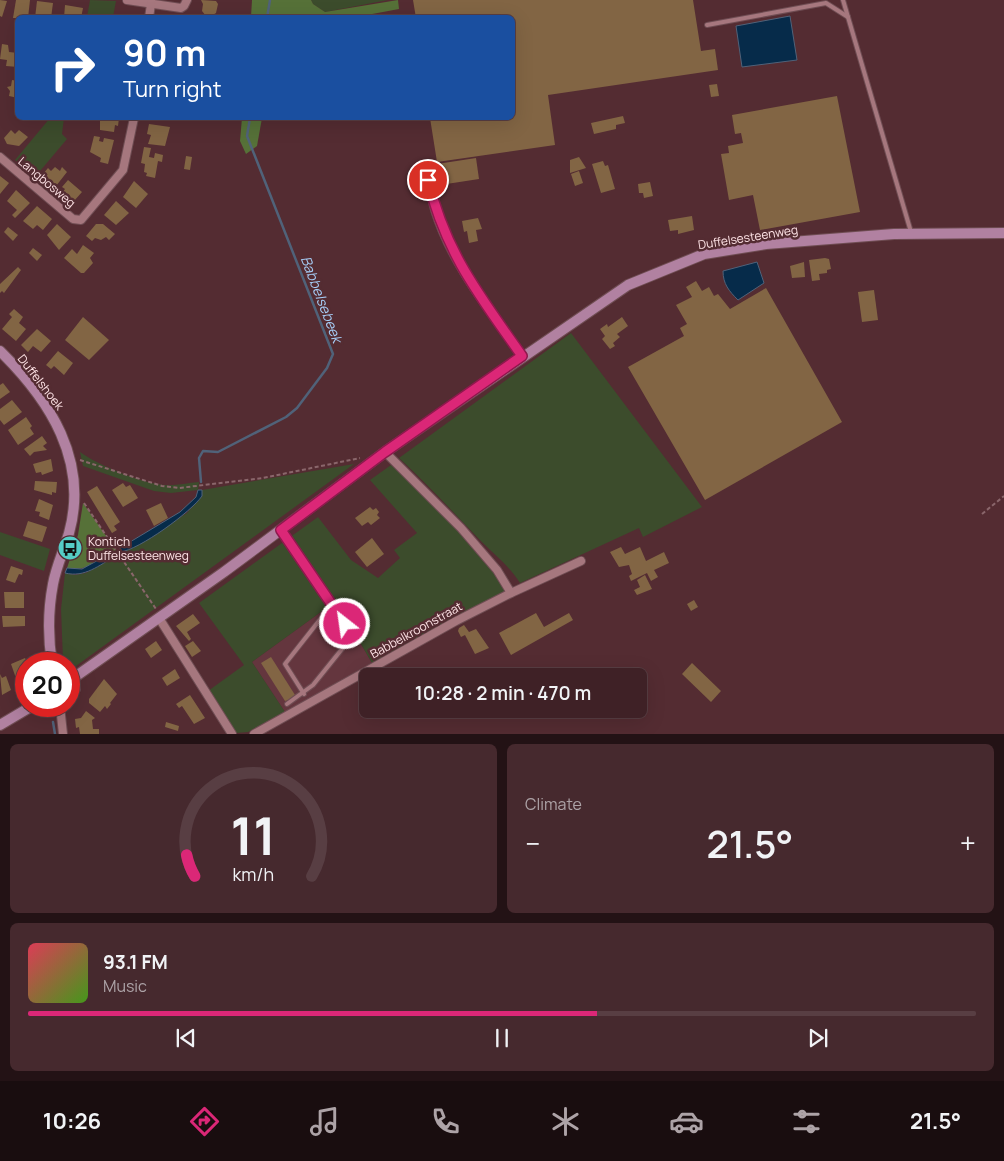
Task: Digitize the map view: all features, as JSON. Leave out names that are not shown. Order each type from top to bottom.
[{"type":"street","points":[[127,0],[181,8],[187,0]]},
{"type":"street","points":[[150,15],[152,4]]},
{"type":"street","name":"Langbosweg","points":[[0,157],[73,219],[81,220],[123,170],[134,120]]},
{"type":"street","points":[[425,165],[436,211],[451,248],[468,280],[522,356]]},
{"type":"street","name":"Duffelsesteenweg","points":[[80,671],[159,618],[385,452],[522,356],[628,285],[704,254],[766,244],[911,234],[1004,233]]},
{"type":"street","name":"Duffelshoek","points":[[1,355],[51,412],[71,456],[74,496],[69,533],[53,583],[50,600],[50,652]]},
{"type":"street","points":[[385,452],[461,528],[498,570],[511,593]]},
{"type":"street","name":"Babbelkroonstraat","points":[[254,734],[421,640],[511,593],[581,561]]},
{"type":"street","points":[[159,618],[232,734]]},
{"type":"street","points":[[0,725],[15,716]]},
{"type":"street","points":[[61,717],[63,734]]},
{"type":"lane","points":[[843,0],[911,234]]},
{"type":"lane","points":[[707,25],[826,4],[848,16]]},
{"type":"lane","points":[[281,530],[336,610],[348,631],[346,644],[304,694],[288,704]]},
{"type":"lane","points":[[304,694],[284,664],[322,617],[336,610]]},
{"type":"path","points":[[71,456],[162,486],[179,488],[263,478],[362,457]]},
{"type":"path","points":[[74,496],[84,502],[159,618]]},
{"type":"path","points":[[982,514],[1004,496]]},
{"type":"shaded area","points":[[336,601],[372,663],[359,668],[359,670],[285,712],[252,662]]},
{"type":"green space","points":[[90,0],[116,1],[113,15],[87,15]]},
{"type":"green space","points":[[252,0],[311,0],[313,4],[325,12],[398,0],[399,9],[367,15],[251,15]]},
{"type":"green space","points":[[311,0],[388,0],[325,12],[313,4]]},
{"type":"green space","points":[[48,120],[64,120],[62,134],[67,139],[35,177],[15,160]]},
{"type":"green space","points":[[242,120],[262,120],[257,146],[246,154],[240,141]]},
{"type":"green space","points":[[571,333],[702,507],[643,537],[639,528],[520,583],[505,565],[399,458]]},
{"type":"green space","points":[[80,452],[108,467],[144,481],[168,485],[199,482],[198,490],[171,493],[154,491],[83,466]]},
{"type":"green space","points":[[354,464],[80,663],[80,652],[63,652],[61,609],[65,573],[75,575],[86,573],[136,545],[187,513],[202,496],[202,490]]},
{"type":"green space","points":[[391,465],[468,540],[482,556],[505,591],[372,663],[336,601],[252,662],[285,712],[248,732],[236,733],[208,691],[244,665],[199,603],[318,517],[351,560],[378,578],[400,558],[394,550],[417,533],[370,480]]},
{"type":"green space","points":[[83,503],[116,550],[86,567],[80,569],[67,568],[78,535]]},
{"type":"green space","points":[[0,532],[50,549],[44,571],[0,555]]},
{"type":"water","points":[[790,16],[797,60],[742,67],[736,26]]},
{"type":"water","points":[[757,262],[764,283],[738,300],[727,287],[723,271]]},
{"type":"water","points":[[198,490],[202,490],[202,496],[176,520],[139,545],[120,552],[120,548],[180,512],[196,497]]},
{"type":"water","points":[[113,552],[116,556],[92,570],[79,574],[65,573],[67,568],[82,569]]},
{"type":"building","points":[[0,0],[7,1],[2,17],[0,16]]},
{"type":"building","points":[[16,0],[30,0],[28,15],[15,15],[15,18],[13,18]]},
{"type":"building","points":[[201,0],[216,1],[218,4],[216,13],[205,15],[202,11],[203,4]]},
{"type":"building","points":[[413,0],[693,0],[701,51],[715,49],[718,70],[548,95],[555,145],[437,162],[430,120],[515,120],[515,15],[416,15]]},
{"type":"building","points":[[37,1],[53,3],[51,15],[35,15]]},
{"type":"building","points":[[65,5],[83,8],[82,15],[64,15]]},
{"type":"building","points":[[2,44],[8,45],[9,52],[15,53],[15,67],[6,66],[7,60],[0,59]]},
{"type":"building","points":[[12,80],[15,80],[15,97],[9,96],[10,91],[7,87],[11,86]]},
{"type":"building","points":[[717,84],[719,96],[711,97],[709,85]]},
{"type":"building","points":[[837,96],[860,212],[760,230],[753,195],[729,200],[721,154],[729,153],[728,146],[743,143],[741,133],[735,134],[732,115]]},
{"type":"building","points":[[623,116],[625,123],[616,125],[616,129],[594,134],[591,123]]},
{"type":"building","points":[[100,120],[119,120],[118,126],[115,125],[114,132],[100,130]]},
{"type":"building","points":[[149,124],[170,127],[165,146],[148,144],[151,135],[147,134]]},
{"type":"building","points":[[11,130],[15,134],[19,130],[28,137],[19,146],[7,144],[4,138]]},
{"type":"building","points":[[94,136],[100,137],[99,141],[103,142],[104,138],[114,140],[108,164],[100,162],[101,158],[90,152]]},
{"type":"building","points":[[144,147],[151,148],[149,157],[154,158],[155,153],[163,155],[162,162],[158,161],[155,178],[146,176],[147,173],[144,172],[145,164],[141,163]]},
{"type":"building","points":[[186,156],[192,157],[190,170],[184,169]]},
{"type":"building","points":[[579,157],[586,168],[570,173],[570,160]]},
{"type":"building","points":[[476,158],[479,179],[440,185],[437,164]]},
{"type":"building","points":[[603,161],[605,166],[608,165],[615,189],[601,193],[592,164]]},
{"type":"building","points":[[55,167],[60,171],[62,167],[67,172],[56,186],[43,174],[48,168],[51,171]]},
{"type":"building","points":[[579,171],[583,183],[575,186],[571,174]]},
{"type":"building","points":[[0,176],[9,183],[0,194]]},
{"type":"building","points":[[68,180],[82,192],[74,201],[63,192],[65,189],[62,187]]},
{"type":"building","points":[[134,181],[148,194],[136,208],[123,197]]},
{"type":"building","points":[[650,182],[653,196],[644,198],[643,193],[639,193],[638,184]]},
{"type":"building","points":[[16,190],[30,203],[15,218],[12,215],[17,210],[7,201]]},
{"type":"building","points":[[116,201],[129,213],[116,225],[104,215]]},
{"type":"building","points":[[37,206],[52,219],[43,230],[37,225],[33,229],[23,221]]},
{"type":"building","points":[[692,216],[694,230],[678,234],[678,230],[670,231],[668,220]]},
{"type":"building","points":[[478,218],[482,229],[476,230],[478,241],[469,243],[467,231],[464,232],[462,221]]},
{"type":"building","points":[[57,224],[71,237],[59,250],[47,235]]},
{"type":"building","points":[[96,224],[103,224],[115,234],[109,240],[106,237],[101,240],[95,238],[92,241],[86,236]]},
{"type":"building","points":[[8,227],[18,235],[13,241],[4,232]]},
{"type":"building","points":[[83,245],[94,253],[90,258],[93,263],[84,273],[81,273],[64,258],[72,249],[77,254]]},
{"type":"building","points":[[33,248],[42,255],[37,261],[29,253]]},
{"type":"building","points":[[829,259],[831,269],[827,270],[827,273],[819,274],[820,280],[812,281],[809,260]]},
{"type":"building","points":[[804,262],[805,277],[792,278],[790,266]]},
{"type":"building","points":[[18,267],[21,270],[4,293],[2,291],[0,293],[0,284]]},
{"type":"building","points":[[696,281],[702,291],[709,287],[714,296],[718,294],[730,309],[766,288],[842,422],[705,500],[628,367],[684,336],[680,328],[687,324],[676,305],[692,297],[686,287]]},
{"type":"building","points":[[874,290],[878,320],[862,322],[858,292]]},
{"type":"building","points":[[14,309],[23,317],[19,323],[26,329],[16,341],[2,329],[12,317],[9,314]]},
{"type":"building","points":[[83,317],[109,340],[89,360],[65,340]]},
{"type":"building","points":[[622,317],[628,326],[617,334],[620,337],[613,343],[615,346],[610,349],[602,339],[605,336],[600,329],[607,324],[608,327]]},
{"type":"building","points":[[37,329],[51,341],[41,352],[33,346],[28,352],[21,345]]},
{"type":"building","points":[[58,351],[73,363],[64,375],[54,366],[51,369],[46,365]]},
{"type":"building","points":[[3,383],[10,392],[0,399],[0,385]]},
{"type":"building","points":[[12,400],[22,412],[4,425],[0,420],[0,409]]},
{"type":"building","points":[[26,417],[32,426],[30,428],[34,434],[18,445],[8,430]]},
{"type":"building","points":[[42,436],[47,443],[43,446],[47,450],[34,452],[30,456],[24,449]]},
{"type":"building","points":[[51,459],[53,471],[42,475],[41,472],[36,473],[33,464]]},
{"type":"building","points":[[35,481],[57,482],[56,493],[52,492],[52,495],[34,490]]},
{"type":"building","points":[[123,483],[126,487],[130,485],[138,498],[123,507],[112,490]]},
{"type":"building","points":[[97,486],[120,522],[114,526],[117,530],[112,533],[87,492]]},
{"type":"building","points":[[39,499],[53,505],[49,520],[39,516],[40,512],[35,511]]},
{"type":"building","points":[[161,503],[168,518],[154,526],[146,510]]},
{"type":"building","points":[[370,507],[373,510],[376,508],[379,512],[377,515],[380,518],[371,525],[368,522],[362,526],[355,518]]},
{"type":"building","points":[[28,521],[47,527],[42,542],[23,536]]},
{"type":"building","points":[[372,538],[384,554],[367,567],[355,552]]},
{"type":"building","points":[[621,547],[625,554],[640,547],[646,561],[664,552],[669,563],[654,570],[658,577],[651,581],[647,573],[631,581],[629,576],[632,574],[629,565],[619,567],[610,552]]},
{"type":"building","points":[[11,566],[23,570],[22,575],[19,574],[15,583],[6,580]]},
{"type":"building","points":[[645,575],[652,589],[637,595],[634,590],[640,587],[637,580]]},
{"type":"building","points":[[4,592],[24,592],[24,608],[5,608]]},
{"type":"building","points":[[694,600],[698,607],[691,611],[687,604]]},
{"type":"building","points":[[536,613],[544,627],[569,613],[573,620],[511,655],[499,633]]},
{"type":"building","points":[[193,614],[200,623],[187,632],[191,639],[189,641],[176,626]]},
{"type":"building","points":[[2,616],[25,616],[25,626],[3,627]]},
{"type":"building","points":[[464,625],[469,632],[476,629],[489,648],[475,654],[465,635],[461,637],[458,631]]},
{"type":"building","points":[[156,641],[162,650],[151,658],[145,649]]},
{"type":"building","points":[[193,641],[201,651],[192,657],[185,646]]},
{"type":"building","points":[[271,657],[295,695],[289,700],[285,701],[261,663]]},
{"type":"building","points":[[15,662],[15,675],[11,664]]},
{"type":"building","points":[[692,663],[721,691],[711,702],[682,674]]},
{"type":"building","points":[[175,669],[180,678],[167,686],[162,678]]},
{"type":"building","points":[[0,674],[2,678],[6,676],[11,690],[2,695]]},
{"type":"building","points":[[104,679],[117,694],[107,709],[105,706],[100,712],[89,703],[89,699]]},
{"type":"building","points":[[190,695],[205,718],[194,724],[182,706],[179,708],[176,704]]},
{"type":"building","points":[[86,711],[95,718],[92,720],[93,729],[99,729],[99,734],[80,734],[79,727],[76,728],[75,719],[81,718]]},
{"type":"building","points":[[166,722],[179,726],[178,731],[165,727]]},
{"type":"waterway","name":"Babbelsebeek","points":[[268,15],[270,0]]},
{"type":"waterway","name":"Babbelsebeek","points":[[201,482],[199,458],[203,451],[218,452],[286,417],[297,408],[327,368],[333,354],[247,136],[250,120]]},
{"type":"waterway","points":[[53,722],[55,734]]},
{"type":"place","name":"Kontich Duffelsesteenweg","points":[[70,548]]},
{"type":"route","points":[[345,624],[281,530],[385,452],[522,356],[468,280],[451,248],[436,211],[428,180]]}]
